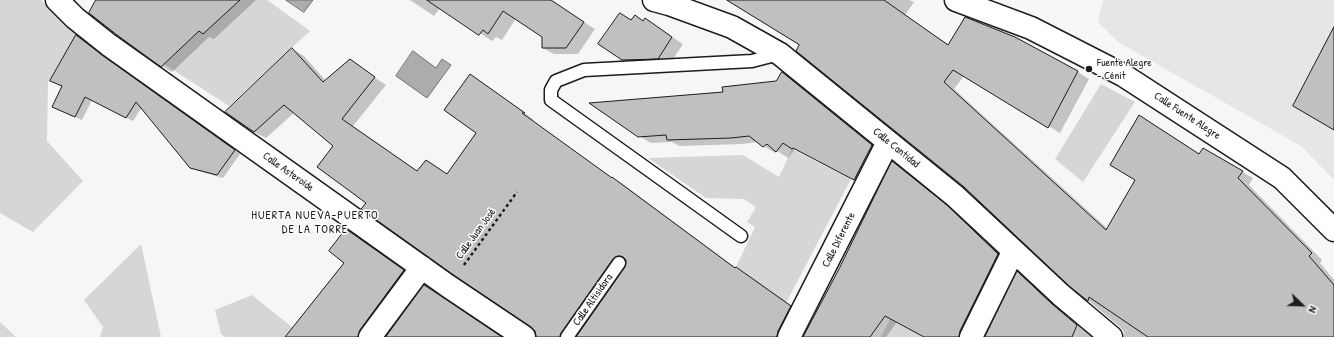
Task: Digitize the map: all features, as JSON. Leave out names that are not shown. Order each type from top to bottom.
[{"type":"street","name":"Calle Asteroide","points":[[57,0],[75,18],[109,45],[448,286],[524,337]]},
{"type":"street","name":"Calle Cantidad","points":[[654,0],[732,27],[780,54],[956,196],[1013,252],[1111,337]]},
{"type":"street","name":"Calle Fuente Alegre","points":[[956,0],[1031,28],[1123,76],[1282,178],[1334,230]]},
{"type":"street","name":"Calle Diferente","points":[[789,337],[888,142]]},
{"type":"street","points":[[971,337],[1013,252]]},
{"type":"street","points":[[370,337],[422,267]]},
{"type":"lane","points":[[740,236],[551,100],[551,90],[556,81],[584,70],[752,61],[780,54]]},
{"type":"lane","name":"Calle Altisidora","points":[[567,337],[619,262]]},
{"type":"path","name":"Calle Juan José","points":[[448,286],[517,192]]},
{"type":"shaded area","points":[[0,0],[41,0],[78,33],[59,67],[48,82],[47,141],[83,181],[33,232],[0,213]]},
{"type":"shaded area","points":[[240,0],[267,0],[310,31],[229,106],[164,64],[199,31],[203,34]]},
{"type":"shaded area","points":[[286,0],[313,0],[304,12]]},
{"type":"shaded area","points":[[1103,0],[1334,0],[1334,180],[1301,146],[1118,42],[1098,22]]},
{"type":"shaded area","points":[[413,51],[436,68],[442,59],[451,65],[427,98],[396,76]]},
{"type":"shaded area","points":[[1101,84],[1135,102],[1083,182],[1055,159]]},
{"type":"shaded area","points":[[792,149],[851,179],[786,303],[736,267],[755,227],[747,222],[756,207],[744,199],[706,198],[648,158],[743,155],[779,177]]},
{"type":"shaded area","points":[[141,244],[161,337],[100,337],[103,327],[84,300]]},
{"type":"shaded area","points":[[252,295],[293,328],[286,337],[225,337],[221,334],[215,310]]},
{"type":"shaded area","points":[[890,319],[924,337],[881,337]]},
{"type":"shaded area","points":[[0,322],[16,337],[0,337]]},
{"type":"building","points":[[96,0],[240,0],[203,34],[199,31],[161,67],[89,13]]},
{"type":"building","points":[[427,0],[551,0],[584,22],[566,48],[542,48],[542,37],[503,11],[488,34],[483,30],[479,35]]},
{"type":"building","points":[[727,0],[884,0],[948,45],[965,17],[1015,37],[1078,71],[1048,128],[953,70],[944,82],[1106,230],[1135,180],[1110,165],[1139,115],[1199,154],[1203,148],[1243,171],[1238,178],[1312,253],[1309,256],[1334,285],[1334,337],[1148,337],[1089,297],[1088,301],[1069,286],[963,186],[796,51],[799,45]]},
{"type":"building","points":[[620,13],[631,20],[635,15],[643,21],[645,18],[672,37],[658,59],[622,60],[598,44]]},
{"type":"building","points":[[1334,27],[1334,130],[1293,106]]},
{"type":"building","points":[[76,35],[235,150],[217,175],[190,168],[136,102],[126,118],[85,97],[75,117],[52,107],[62,86],[50,81]]},
{"type":"building","points":[[292,48],[323,82],[350,59],[375,77],[342,119],[417,171],[426,160],[447,174],[476,133],[444,110],[470,74],[735,268],[736,267],[791,306],[778,331],[777,337],[576,337],[625,267],[626,260],[619,256],[613,259],[561,333],[560,337],[536,337],[535,331],[531,327],[455,276],[361,209],[366,203],[317,167],[333,146],[284,105],[254,132],[225,112]]},
{"type":"building","points":[[782,72],[872,145],[854,180],[783,143],[776,152],[767,144],[763,147],[749,136],[667,140],[666,135],[638,137],[589,103],[723,92],[722,87],[776,81]]},
{"type":"building","points":[[892,161],[947,205],[998,254],[960,331],[959,337],[924,337],[885,316],[870,337],[803,337],[839,269]]},
{"type":"building","points":[[346,229],[404,270],[360,330],[358,337],[285,337],[344,263],[329,251]]},
{"type":"building","points":[[1017,271],[1077,325],[1072,337],[985,337]]},
{"type":"building","points":[[424,285],[441,296],[502,337],[386,337]]},
{"type":"place","name":"Fuente Alegre - Cénit","points":[[1089,69]]},
{"type":"district","name":"HUERTA NUEVA-PUERTO DE LA TORRE","points":[[315,223]]}]
